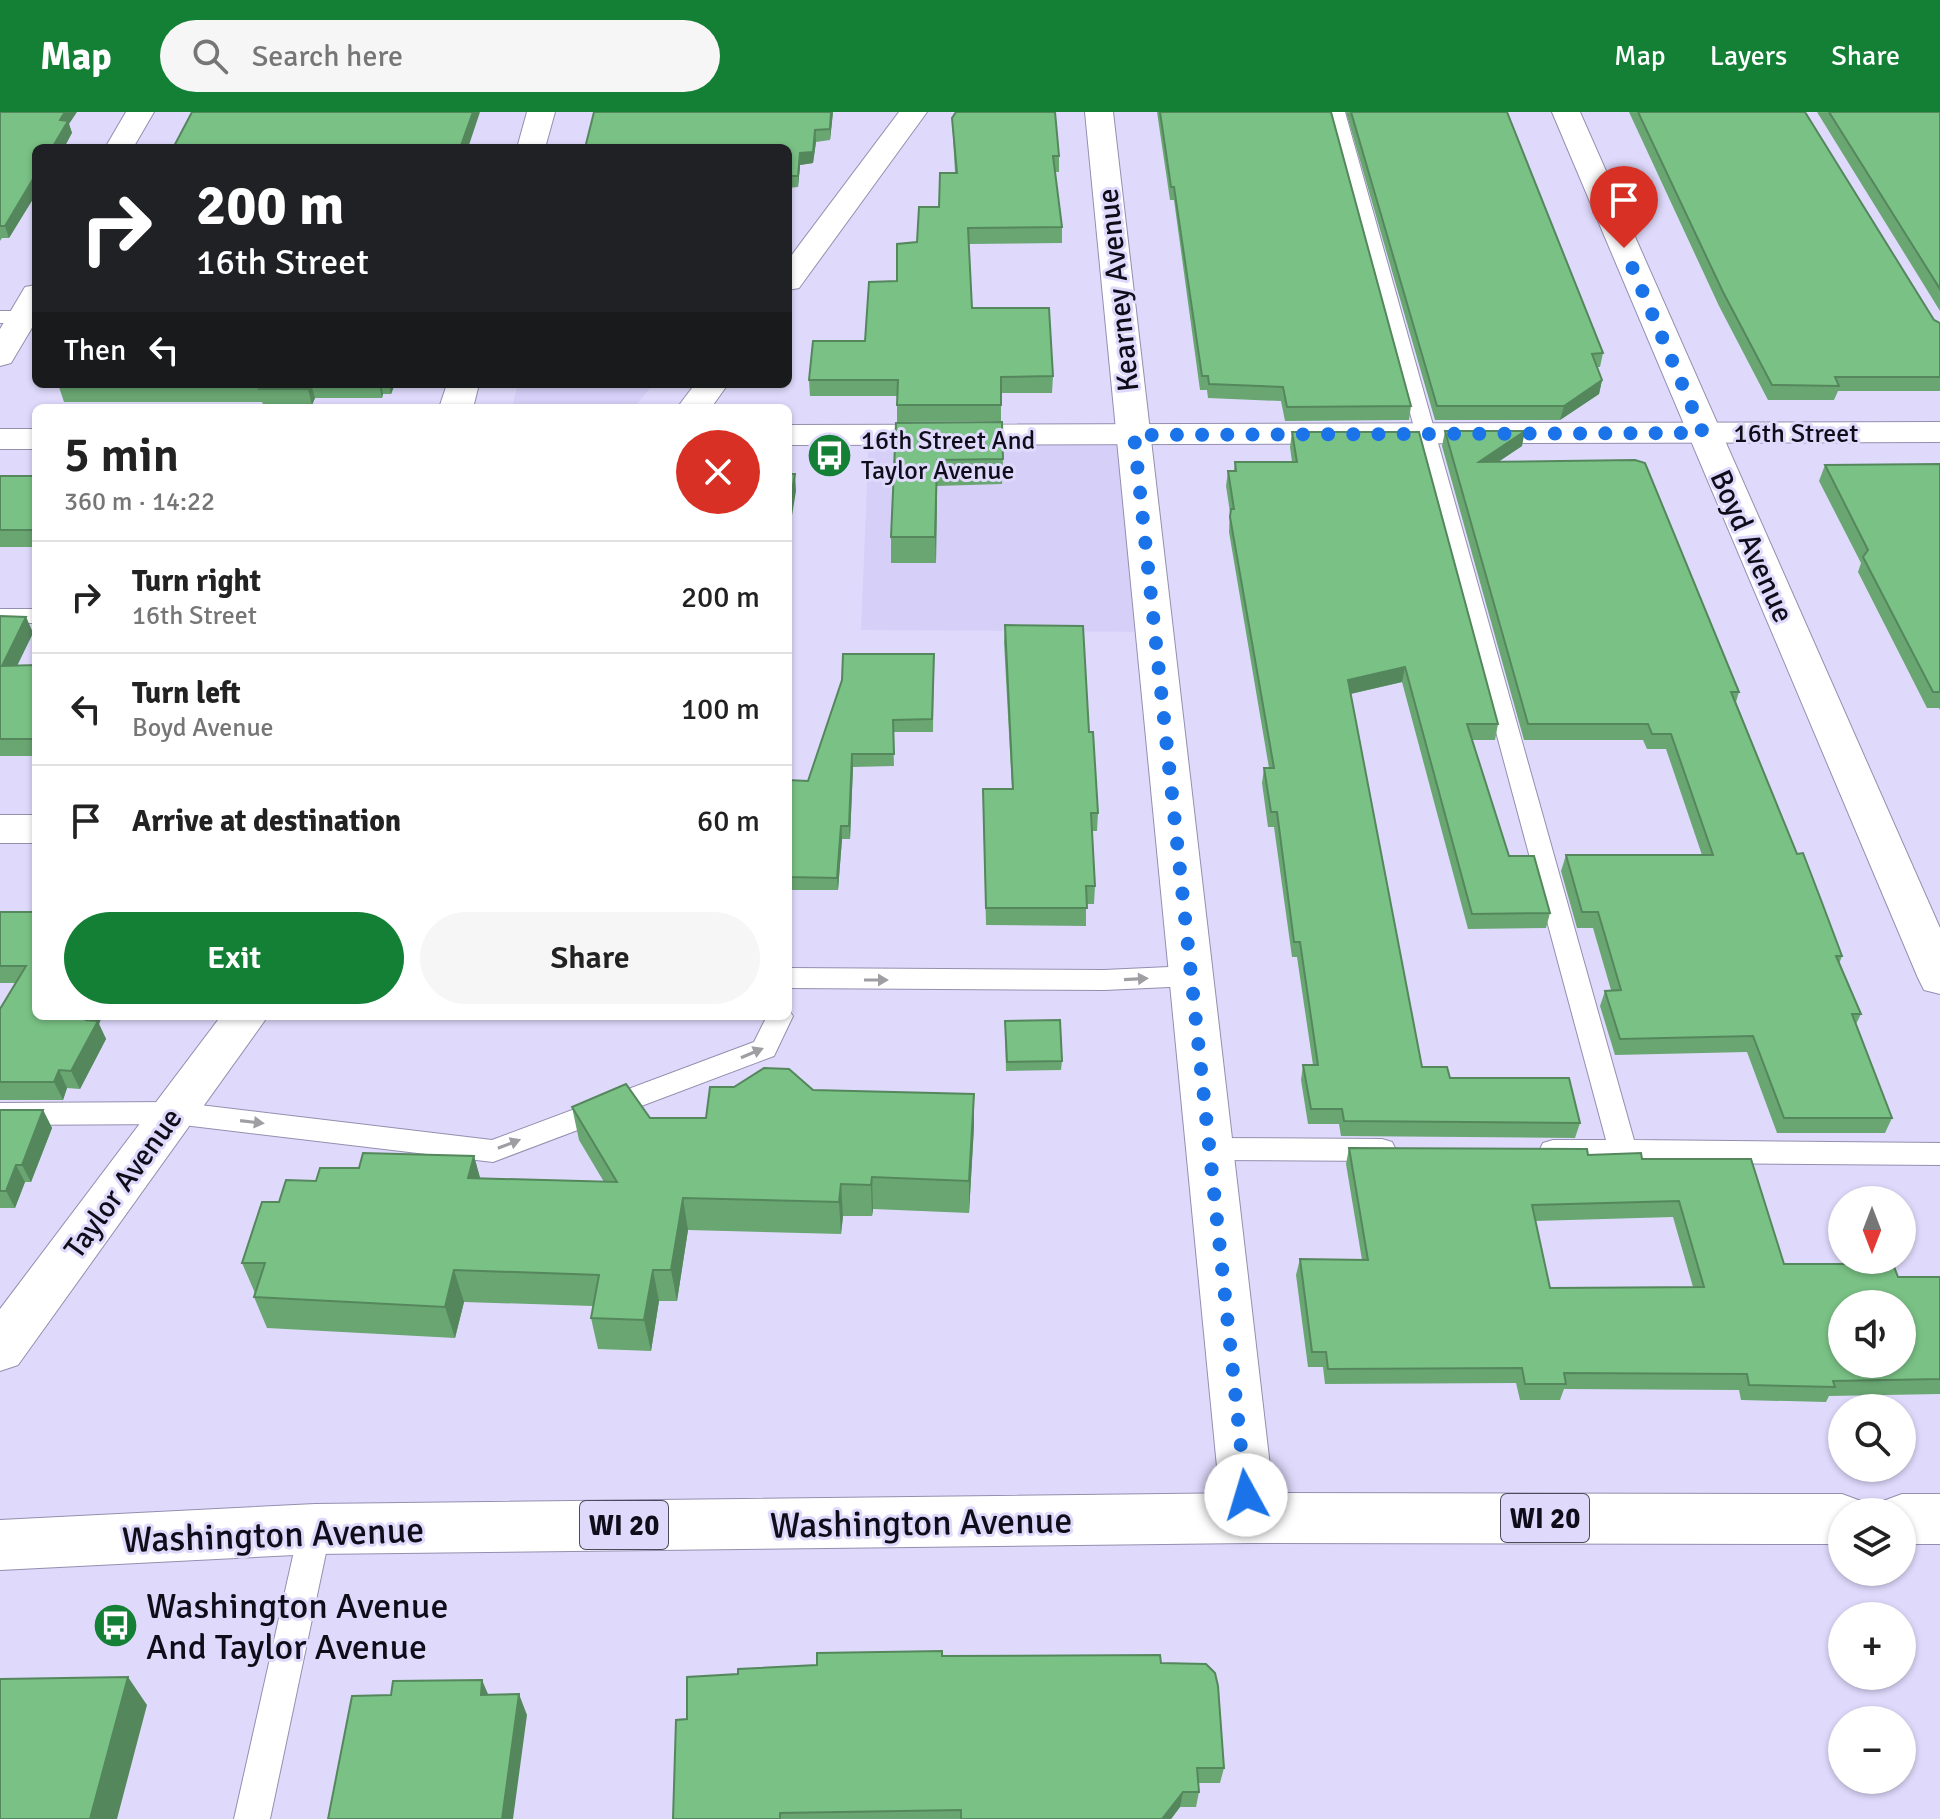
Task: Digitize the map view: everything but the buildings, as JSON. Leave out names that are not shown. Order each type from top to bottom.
[{"type":"street","points":[[121,144],[140,112]]},
{"type":"street","points":[[532,144],[541,112]]},
{"type":"street","points":[[792,276],[913,112]]},
{"type":"street","name":"Kearney Avenue","points":[[1099,112],[1249,1518]]},
{"type":"street","name":"Boyd Avenue","points":[[1566,112],[1940,978]]},
{"type":"street","points":[[0,356],[24,311]]},
{"type":"street","name":"16th Street","points":[[792,435],[1940,432]]},
{"type":"street","points":[[0,439],[32,439]]},
{"type":"street","points":[[0,829],[32,829]]},
{"type":"street","name":"Taylor Avenue","points":[[0,1349],[243,1020]]},
{"type":"street","name":"Washington Avenue","points":[[0,1545],[315,1529],[1249,1518],[1828,1519]]},
{"type":"street","points":[[1916,1519],[1940,1519]]},
{"type":"lane","points":[[1337,112],[1623,1151]]},
{"type":"lane","points":[[0,616],[32,616]]},
{"type":"lane","points":[[792,986],[1191,976]]},
{"type":"lane","points":[[0,1114],[175,1113],[493,1151],[764,1049],[778,1020]]},
{"type":"lane","points":[[1210,1149],[1404,1150]]},
{"type":"lane","points":[[1529,1151],[1940,1154]]},
{"type":"lane","points":[[252,1819],[315,1529]]},
{"type":"shaded area","points":[[517,388],[650,388],[637,404],[513,404]]},
{"type":"shaded area","points":[[869,435],[1134,435],[1155,632],[861,630]]},
{"type":"place","name":"16th Street And Taylor Avenue","points":[[830,455]]},
{"type":"place","name":"Washington Avenue And Taylor Avenue","points":[[115,1626]]},
{"type":"route","points":[[1246,1495],[1134,435],[1703,433],[1624,248]]}]
